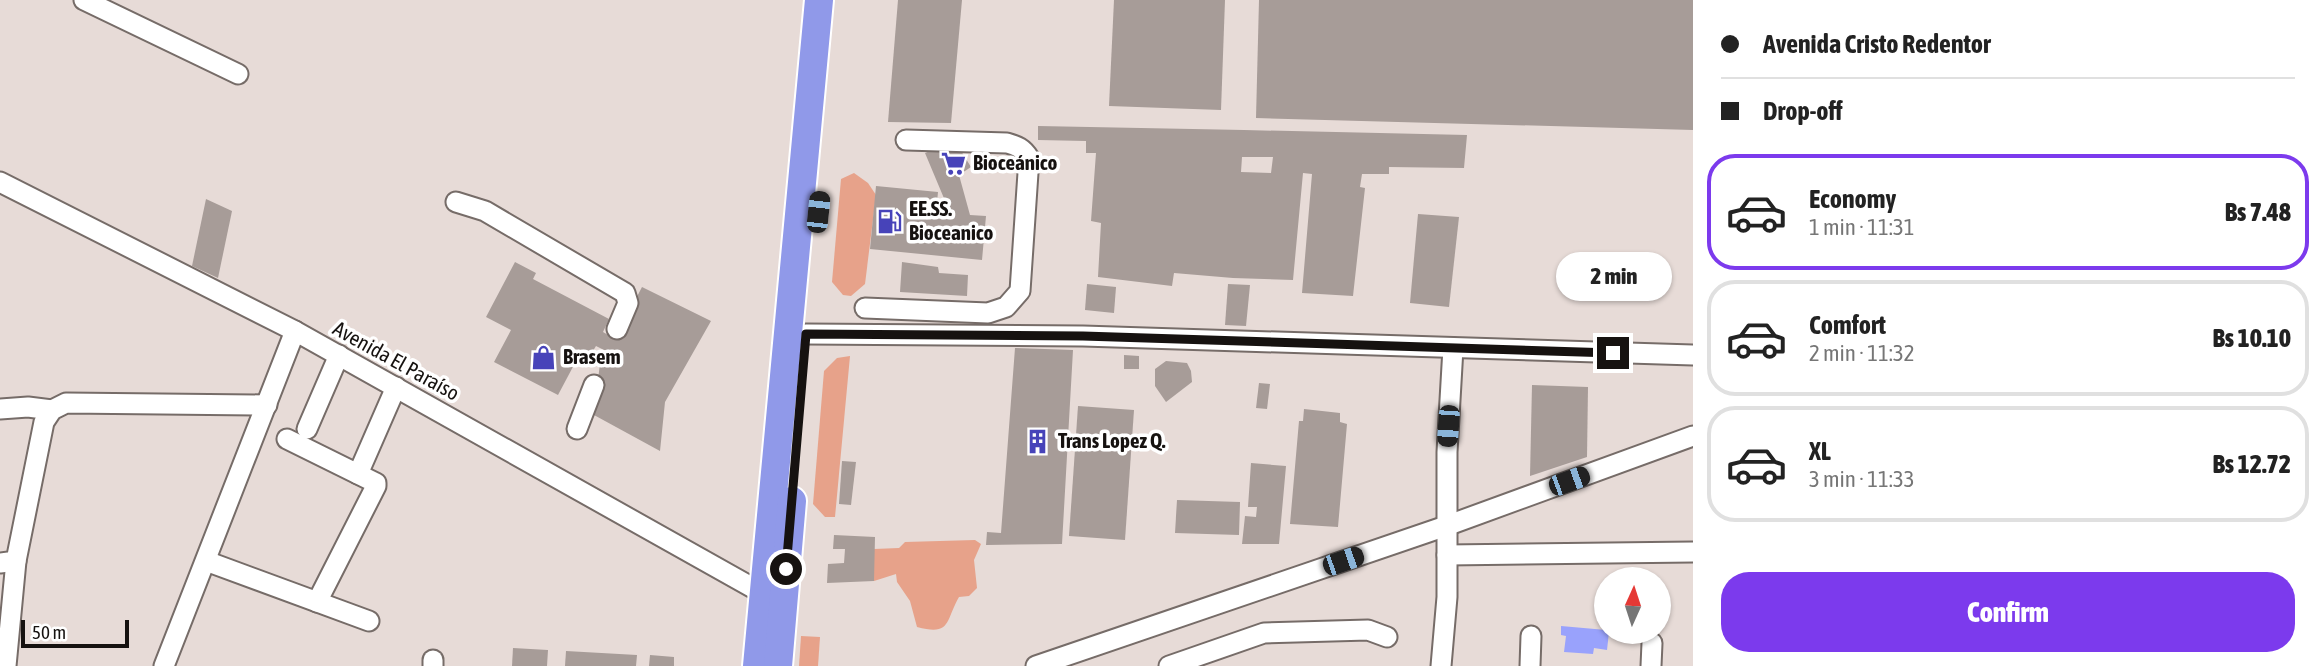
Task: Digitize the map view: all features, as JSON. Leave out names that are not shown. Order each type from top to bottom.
[{"type":"highway","points":[[757,666],[819,0]]},
{"type":"highway","points":[[778,666],[838,0]]},
{"type":"street","points":[[84,0],[237,74]]},
{"type":"street","points":[[865,307],[988,313],[1006,307],[1020,291],[1029,158],[1025,152],[1007,143],[906,140]]},
{"type":"street","name":"Avenida El Paraíso","points":[[0,182],[296,331],[762,593]]},
{"type":"street","points":[[456,202],[485,211],[625,293],[628,303],[617,329]]},
{"type":"street","points":[[164,666],[296,331]]},
{"type":"street","points":[[806,334],[1083,336],[1693,355]]},
{"type":"street","points":[[1441,666],[1447,597],[1447,452],[1453,348]]},
{"type":"street","points":[[307,429],[340,355]]},
{"type":"street","points":[[577,429],[594,386]]},
{"type":"street","points":[[358,474],[396,387]]},
{"type":"street","points":[[6,666],[8,562],[44,422],[52,410],[66,403],[267,405]]},
{"type":"street","points":[[0,409],[28,407],[52,410]]},
{"type":"street","points":[[1036,666],[1446,526],[1693,436]]},
{"type":"street","points":[[287,439],[375,481],[376,486],[317,602]]},
{"type":"street","points":[[1447,555],[1693,552]]},
{"type":"street","points":[[206,561],[369,621]]},
{"type":"street","points":[[1169,666],[1264,633],[1368,630],[1387,637]]},
{"type":"street","points":[[1530,666],[1531,636]]},
{"type":"street","points":[[1651,666],[1652,644]]},
{"type":"shaded area","points":[[854,173],[868,183],[876,195],[865,284],[851,296],[843,295],[832,282],[841,179]]},
{"type":"shaded area","points":[[850,356],[835,517],[825,517],[813,504],[824,371],[837,358]]},
{"type":"shaded area","points":[[975,540],[981,544],[974,560],[977,588],[969,596],[959,597],[942,628],[917,627],[910,601],[897,582],[896,574],[874,581],[874,549],[899,548],[905,542]]},
{"type":"shaded area","points":[[801,636],[820,637],[818,666],[799,666]]},
{"type":"water","points":[[1561,626],[1594,629],[1594,644],[1608,644],[1607,650],[1594,648],[1593,654],[1564,652],[1566,636],[1561,635]]},
{"type":"building","points":[[898,0],[962,0],[951,123],[888,122]]},
{"type":"building","points":[[1114,0],[1225,0],[1221,110],[1109,106]]},
{"type":"building","points":[[1259,0],[1693,0],[1693,130],[1256,118]]},
{"type":"building","points":[[1038,126],[1467,135],[1464,168],[1389,167],[1389,174],[1362,174],[1360,187],[1365,188],[1353,296],[1302,293],[1312,174],[1303,173],[1293,280],[1174,273],[1172,286],[1098,277],[1101,223],[1091,221],[1096,153],[1086,153],[1086,141],[1038,140]],"holes":[[[1242,157],[1273,157],[1271,173],[1241,172]]]},
{"type":"building","points":[[947,144],[958,146],[971,167],[959,175],[970,215],[986,216],[982,260],[870,249],[876,186],[938,192],[936,213],[951,215],[925,153]]},
{"type":"building","points":[[206,199],[232,211],[218,278],[192,266]]},
{"type":"building","points":[[1418,214],[1459,217],[1449,307],[1410,303]]},
{"type":"building","name":"Brasem","points":[[515,262],[536,273],[533,279],[609,319],[603,332],[615,339],[642,287],[711,321],[665,402],[660,451],[594,415],[600,363],[608,352],[596,346],[583,367],[575,363],[558,395],[494,362],[511,330],[486,317]]},
{"type":"building","points":[[902,262],[938,267],[939,273],[968,275],[967,296],[900,292]]},
{"type":"building","points":[[1087,284],[1116,287],[1114,313],[1085,310]]},
{"type":"building","points":[[1228,284],[1250,285],[1246,326],[1225,325]]},
{"type":"building","name":"Trans Lopez Q.","points":[[1015,348],[1073,350],[1062,544],[986,545],[987,532],[1001,533]]},
{"type":"building","points":[[1124,355],[1139,356],[1139,369],[1124,369]]},
{"type":"building","points":[[1166,361],[1187,363],[1192,382],[1166,402],[1155,386],[1155,369]]},
{"type":"building","points":[[1259,383],[1270,384],[1267,409],[1256,408]]},
{"type":"building","points":[[1532,385],[1588,387],[1587,457],[1530,476]]},
{"type":"building","name":"Trans Lopez Q.","points":[[1078,406],[1134,410],[1125,540],[1069,536]]},
{"type":"building","points":[[1304,409],[1340,413],[1340,422],[1347,424],[1338,527],[1290,524],[1299,421],[1303,421]]},
{"type":"building","points":[[842,461],[856,462],[851,505],[839,504]]},
{"type":"building","points":[[1251,463],[1286,466],[1279,544],[1242,544],[1245,516],[1256,517],[1257,507],[1248,507]]},
{"type":"building","points":[[1177,500],[1240,502],[1239,535],[1175,533]]},
{"type":"building","points":[[834,535],[875,537],[874,581],[827,583],[828,564],[844,563],[845,549],[833,549]]},
{"type":"building","points":[[513,648],[548,650],[547,666],[512,666]]},
{"type":"building","points":[[566,651],[637,655],[636,666],[565,666]]},
{"type":"building","points":[[650,655],[674,657],[674,666],[649,666]]},
{"type":"place","name":"Bioceánico","points":[[953,163]]},
{"type":"place","name":"EE.SS. Bioceanico","points":[[889,221]]},
{"type":"place","name":"Brasem","points":[[543,357]]},
{"type":"place","name":"Trans Lopez Q.","points":[[1038,441]]},
{"type":"route","points":[[786,569],[806,334],[1083,336],[1613,353]]}]
